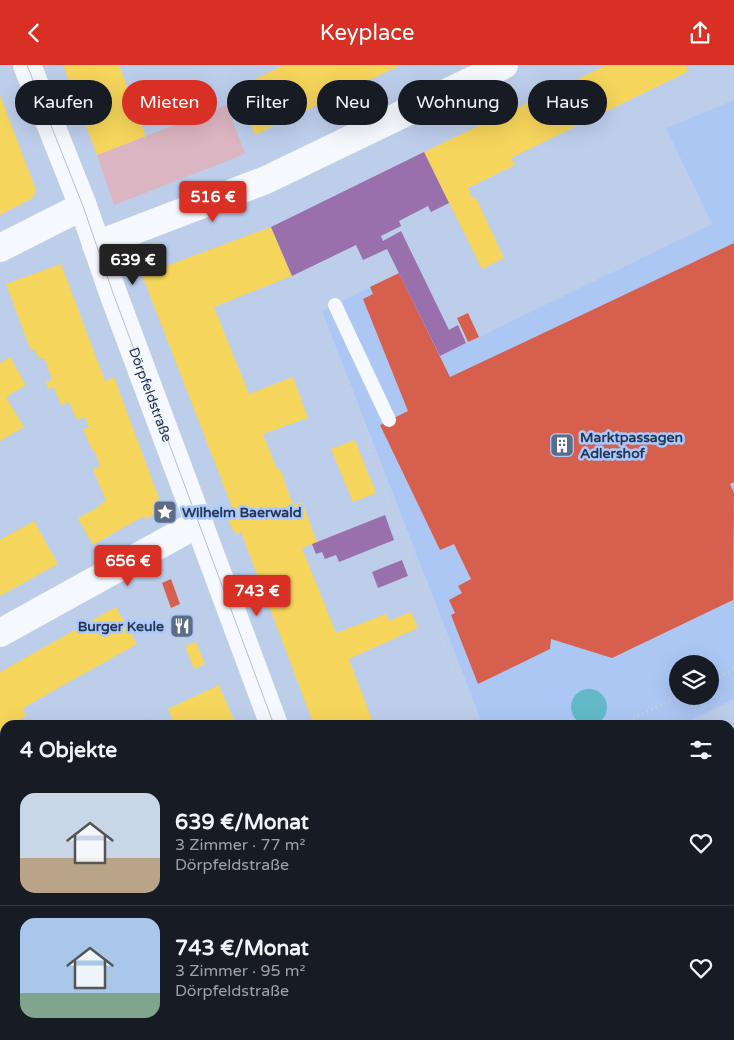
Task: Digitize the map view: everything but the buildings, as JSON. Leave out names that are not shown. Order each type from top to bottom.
[{"type":"street","name":"Dörpfeldstraße","points":[[27,65],[83,206],[113,293],[272,720]]},
{"type":"street","points":[[96,245],[266,180],[504,65]]},
{"type":"street","points":[[0,248],[48,222],[83,206]]},
{"type":"street","points":[[0,633],[199,523]]},
{"type":"lane","points":[[335,305],[389,420]]},
{"type":"path","points":[[216,313],[305,280]]},
{"type":"path","points":[[335,360],[472,720]]},
{"type":"path","points":[[719,677],[734,670]]},
{"type":"path","points":[[139,720],[162,700],[213,673]]},
{"type":"path","points":[[630,720],[669,701]]},
{"type":"shaded area","name":"Marktpassagen Adlershof","points":[[734,100],[734,699],[691,720],[481,720],[322,311],[399,273],[440,356],[712,224],[666,128]]},
{"type":"shaded area","points":[[227,105],[227,125],[234,125],[245,154],[114,205],[97,155],[175,125],[217,125],[217,109]]},
{"type":"shaded area","points":[[582,690],[596,690],[606,700],[606,714],[602,720],[576,720],[572,714],[572,700]]},
{"type":"tram line","points":[[27,65],[83,206],[113,293],[272,720]]},
{"type":"place","name":"Marktpassagen Adlershof","points":[[562,445]]},
{"type":"place","name":"Wilhelm Baerwald","points":[[165,512]]},
{"type":"place","name":"Burger Keule","points":[[182,626]]}]
